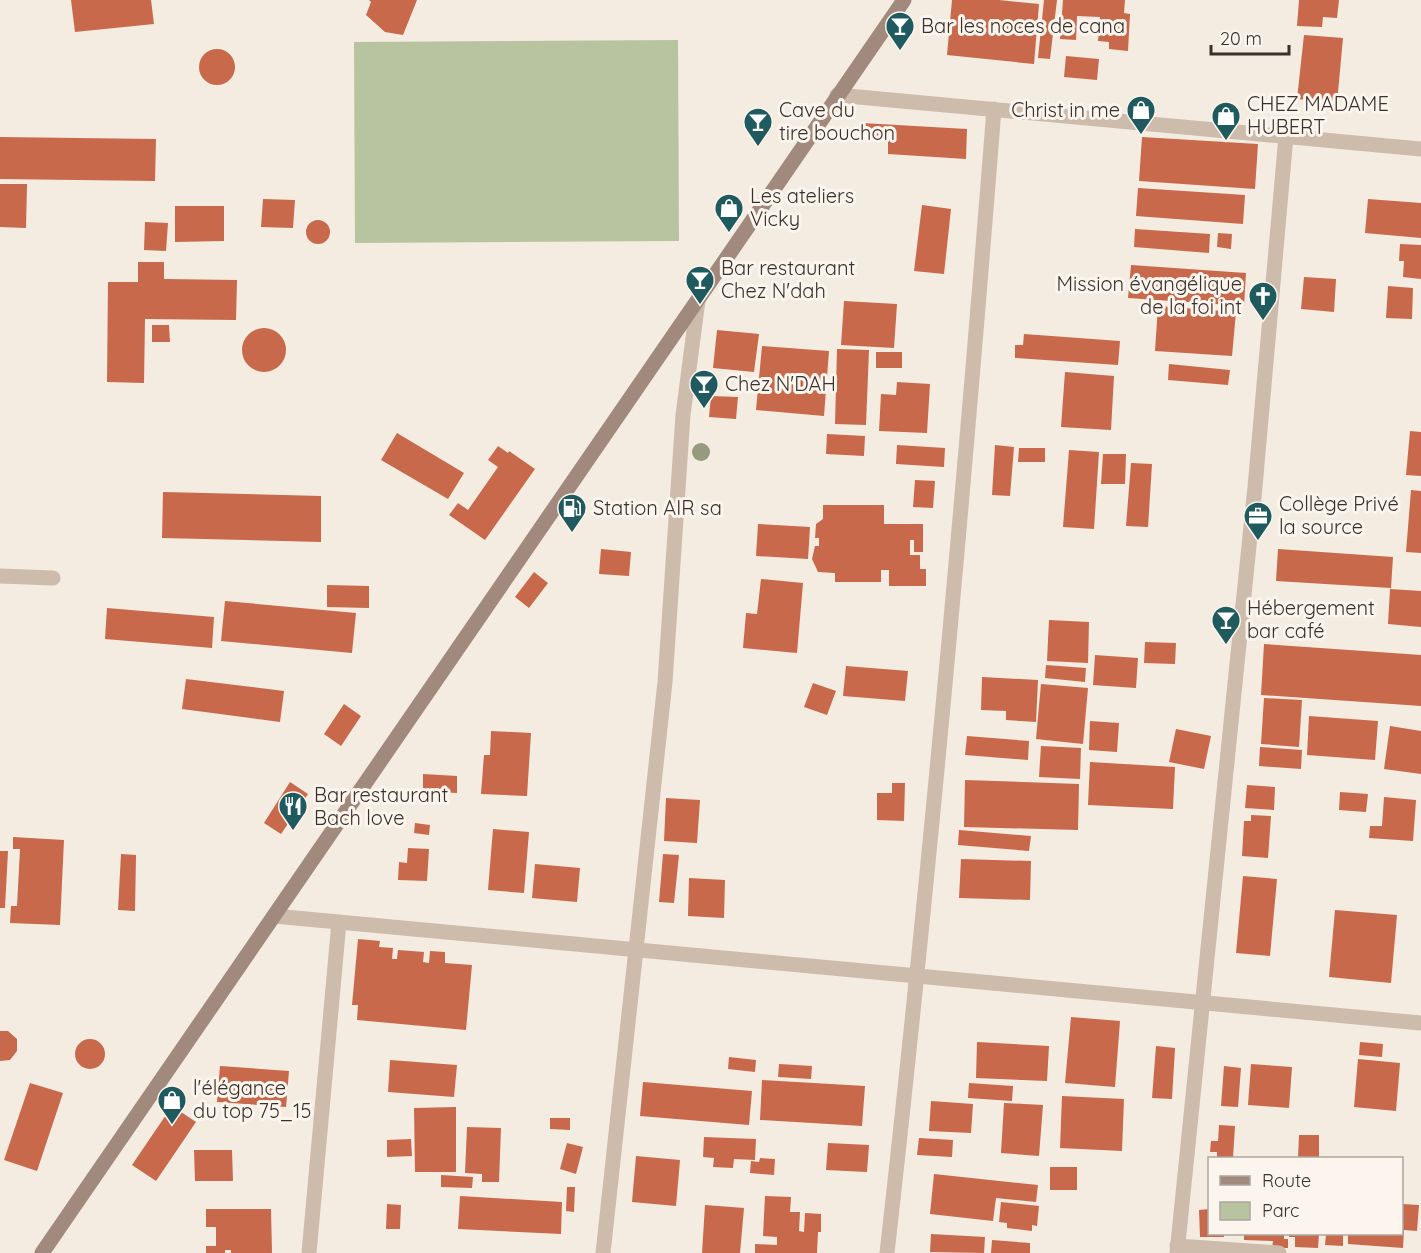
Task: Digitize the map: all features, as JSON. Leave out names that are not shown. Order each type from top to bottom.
[{"type":"street","points":[[42,1253],[904,0]]},
{"type":"street","points":[[837,95],[1421,149]]},
{"type":"street","points":[[887,1253],[918,976],[967,449],[994,109]]},
{"type":"street","points":[[1279,1253],[1177,1250],[1254,499],[1286,136]]},
{"type":"street","points":[[603,1253],[665,682],[683,415],[698,300]]},
{"type":"street","points":[[0,576],[53,578]]},
{"type":"street","points":[[274,916],[1421,1023]]},
{"type":"street","points":[[309,1253],[339,922]]},
{"type":"green space","points":[[678,40],[679,241],[355,243],[354,42]]},
{"type":"building","points":[[71,0],[151,0],[154,24],[75,32]]},
{"type":"building","points":[[369,0],[417,0],[403,35],[385,32],[366,15],[371,2]]},
{"type":"building","points":[[952,0],[999,0],[1039,4],[1034,64],[947,55]]},
{"type":"building","points":[[1044,0],[1057,0],[1050,59],[1038,58]]},
{"type":"building","points":[[1063,0],[1125,0],[1124,13],[1130,14],[1128,51],[1109,49],[1109,42],[1098,41],[1100,17],[1077,16],[1076,40],[1060,39]]},
{"type":"building","points":[[1299,0],[1339,0],[1337,18],[1323,17],[1322,27],[1297,26]]},
{"type":"building","points":[[1304,35],[1343,38],[1337,103],[1297,99]]},
{"type":"building","points":[[217,49],[230,54],[235,67],[230,80],[217,85],[204,80],[199,67],[204,54]]},
{"type":"building","points":[[1066,56],[1099,59],[1097,80],[1064,77]]},
{"type":"building","points":[[862,123],[967,129],[966,159],[888,154],[888,141],[861,139]]},
{"type":"building","points":[[0,137],[156,139],[155,181],[0,179]]},
{"type":"building","points":[[1142,137],[1258,144],[1255,189],[1139,181]]},
{"type":"building","points":[[0,184],[27,184],[26,228],[0,227]]},
{"type":"building","points":[[1138,188],[1245,195],[1243,224],[1136,216]]},
{"type":"building","points":[[263,199],[295,200],[293,228],[261,227]]},
{"type":"building","points":[[1368,199],[1421,203],[1421,238],[1365,233]]},
{"type":"building","points":[[922,205],[951,209],[944,274],[914,271]]},
{"type":"building","points":[[175,206],[224,206],[224,241],[175,242]]},
{"type":"building","points":[[318,220],[323,221],[329,227],[329,237],[323,243],[318,244],[313,243],[307,237],[306,232],[307,227],[313,221]]},
{"type":"building","points":[[145,222],[168,223],[166,251],[144,250]]},
{"type":"building","points":[[1135,229],[1210,234],[1209,253],[1134,247]]},
{"type":"building","points":[[1218,233],[1232,234],[1231,249],[1217,247]]},
{"type":"building","points":[[1400,244],[1421,245],[1421,279],[1403,277],[1404,261],[1399,261]]},
{"type":"building","points":[[138,262],[164,262],[164,279],[237,280],[236,320],[145,319],[144,383],[107,382],[108,282],[138,282]]},
{"type":"building","points":[[1131,265],[1246,273],[1244,306],[1128,298]]},
{"type":"building","points":[[1304,277],[1336,279],[1334,312],[1301,309]]},
{"type":"building","points":[[1388,286],[1413,288],[1412,319],[1386,318]]},
{"type":"building","points":[[844,301],[897,304],[894,348],[841,345]]},
{"type":"building","points":[[1158,306],[1236,312],[1232,356],[1155,351]]},
{"type":"building","points":[[152,325],[169,325],[170,342],[152,342]]},
{"type":"building","points":[[264,328],[273,329],[280,334],[285,341],[285,359],[280,366],[273,371],[264,372],[255,371],[248,366],[243,359],[242,350],[243,341],[248,334],[255,329]]},
{"type":"building","points":[[717,330],[759,334],[754,372],[713,368]]},
{"type":"building","points":[[1024,334],[1120,341],[1118,365],[1015,358],[1015,345],[1023,345]]},
{"type":"building","points":[[762,346],[829,351],[824,416],[756,410]]},
{"type":"building","points":[[837,349],[869,350],[866,425],[835,424]]},
{"type":"building","points":[[876,352],[902,352],[902,368],[876,368]]},
{"type":"building","points":[[1169,364],[1230,370],[1228,385],[1168,380]]},
{"type":"building","points":[[1065,372],[1114,376],[1111,430],[1061,427]]},
{"type":"building","points":[[897,382],[930,384],[927,433],[879,431],[881,394],[896,395]]},
{"type":"building","points":[[711,396],[738,397],[736,419],[709,417]]},
{"type":"building","points":[[1410,431],[1421,432],[1421,476],[1406,475]]},
{"type":"building","points":[[397,433],[464,473],[448,499],[381,460]]},
{"type":"building","points":[[827,434],[865,436],[864,456],[826,454]]},
{"type":"building","points":[[897,445],[945,448],[944,467],[896,464]]},
{"type":"building","points":[[995,445],[1014,447],[1010,496],[992,495]]},
{"type":"building","points":[[498,446],[535,469],[485,540],[449,515],[458,503],[468,510],[498,467],[488,460]]},
{"type":"building","points":[[1019,448],[1045,448],[1045,462],[1018,462]]},
{"type":"building","points":[[1069,450],[1099,452],[1094,529],[1063,527]]},
{"type":"building","points":[[1103,454],[1126,454],[1125,484],[1101,484]]},
{"type":"building","points":[[1131,463],[1152,464],[1148,527],[1126,526]]},
{"type":"building","points":[[915,480],[935,481],[933,508],[913,507]]},
{"type":"building","points":[[1411,490],[1421,491],[1421,553],[1406,552]]},
{"type":"building","points":[[163,492],[321,496],[321,542],[162,538]]},
{"type":"building","points":[[823,505],[884,505],[884,524],[923,524],[923,552],[914,552],[914,540],[910,540],[910,555],[920,555],[920,569],[926,569],[926,586],[889,586],[889,570],[881,570],[881,582],[835,582],[835,573],[818,572],[812,559],[815,546],[819,546],[819,538],[815,538],[816,524],[823,519]]},
{"type":"building","points":[[758,524],[810,527],[808,559],[756,556]]},
{"type":"building","points":[[601,549],[631,552],[629,576],[599,574]]},
{"type":"building","points":[[1278,549],[1393,557],[1391,588],[1276,581]]},
{"type":"building","points":[[534,572],[548,583],[529,608],[515,597]]},
{"type":"building","points":[[761,579],[803,583],[797,653],[743,648],[746,613],[757,614]]},
{"type":"building","points":[[327,585],[369,586],[369,608],[327,607]]},
{"type":"building","points":[[1390,589],[1421,591],[1421,627],[1388,624]]},
{"type":"building","points":[[225,601],[356,613],[352,653],[221,641]]},
{"type":"building","points":[[107,608],[214,617],[212,648],[105,639]]},
{"type":"building","points":[[1049,620],[1089,622],[1088,663],[1047,661]]},
{"type":"building","points":[[1145,642],[1176,643],[1175,664],[1144,663]]},
{"type":"building","points":[[1264,644],[1421,655],[1421,706],[1261,695]]},
{"type":"building","points":[[1095,655],[1138,658],[1136,688],[1093,685]]},
{"type":"building","points":[[1046,665],[1086,668],[1085,682],[1045,678]]},
{"type":"building","points":[[846,666],[908,671],[905,701],[843,696]]},
{"type":"building","points":[[982,677],[1038,680],[1036,722],[1006,720],[1006,711],[981,710]]},
{"type":"building","points":[[186,679],[284,691],[280,722],[182,709]]},
{"type":"building","points":[[813,683],[836,691],[827,715],[804,707]]},
{"type":"building","points":[[1041,684],[1088,688],[1083,744],[1036,739]]},
{"type":"building","points":[[1264,698],[1302,700],[1299,747],[1261,744]]},
{"type":"building","points":[[344,704],[361,716],[341,746],[324,734]]},
{"type":"building","points":[[1309,716],[1378,721],[1375,760],[1307,755]]},
{"type":"building","points":[[1090,721],[1119,723],[1117,752],[1089,750]]},
{"type":"building","points":[[1390,726],[1421,731],[1421,774],[1384,769]]},
{"type":"building","points":[[1176,729],[1211,736],[1204,769],[1169,762]]},
{"type":"building","points":[[491,731],[531,733],[527,796],[481,794],[484,755],[490,755]]},
{"type":"building","points":[[967,736],[1029,741],[1028,760],[965,755]]},
{"type":"building","points":[[1041,746],[1081,748],[1080,779],[1039,777]]},
{"type":"building","points":[[1260,747],[1302,750],[1301,769],[1259,766]]},
{"type":"building","points":[[1090,762],[1175,767],[1173,809],[1088,805]]},
{"type":"building","points":[[423,774],[457,776],[457,793],[423,791]]},
{"type":"building","points":[[965,780],[1079,784],[1078,830],[964,827]]},
{"type":"building","points":[[290,782],[308,794],[281,834],[264,823]]},
{"type":"building","points":[[892,783],[905,783],[904,821],[877,820],[877,793],[892,793]]},
{"type":"building","points":[[1247,785],[1275,787],[1274,810],[1245,808]]},
{"type":"building","points":[[1340,792],[1368,794],[1366,812],[1339,810]]},
{"type":"building","points":[[1384,797],[1416,800],[1413,841],[1369,838],[1370,826],[1382,826]]},
{"type":"building","points":[[666,798],[700,800],[697,843],[664,841]]},
{"type":"building","points":[[1251,815],[1271,816],[1268,858],[1242,856],[1244,821],[1251,821]]},
{"type":"building","points":[[415,823],[430,825],[429,835],[414,833]]},
{"type":"building","points":[[493,829],[529,832],[524,893],[488,890]]},
{"type":"building","points":[[959,830],[1031,836],[1029,851],[958,845]]},
{"type":"building","points":[[13,837],[64,840],[60,925],[10,923],[11,906],[17,906],[20,849],[13,849]]},
{"type":"building","points":[[408,848],[429,849],[427,881],[398,880],[399,862],[407,863]]},
{"type":"building","points":[[0,851],[8,851],[5,908],[0,908]]},
{"type":"building","points":[[121,854],[136,855],[135,911],[118,910]]},
{"type":"building","points":[[663,854],[679,855],[674,903],[659,902]]},
{"type":"building","points":[[961,859],[1031,861],[1030,900],[959,898]]},
{"type":"building","points":[[535,864],[580,868],[577,902],[532,898]]},
{"type":"building","points":[[1243,876],[1277,879],[1270,956],[1236,953]]},
{"type":"building","points":[[689,878],[725,880],[724,918],[688,916]]},
{"type":"building","points":[[1335,910],[1397,915],[1391,983],[1329,977]]},
{"type":"building","points":[[358,939],[380,941],[379,947],[393,948],[392,959],[397,959],[398,950],[424,952],[423,962],[429,963],[430,951],[445,952],[445,963],[472,965],[466,1030],[357,1020],[358,1005],[352,1005]]},
{"type":"building","points":[[1071,1017],[1120,1021],[1115,1087],[1065,1083]]},
{"type":"building","points":[[0,1031],[8,1031],[17,1039],[17,1051],[10,1060],[0,1061]]},
{"type":"building","points":[[90,1039],[101,1043],[105,1054],[101,1065],[90,1069],[79,1065],[75,1054],[79,1043]]},
{"type":"building","points":[[977,1042],[1049,1046],[1047,1081],[976,1078]]},
{"type":"building","points":[[1360,1042],[1383,1044],[1382,1057],[1359,1055]]},
{"type":"building","points":[[1156,1046],[1175,1048],[1172,1099],[1152,1098]]},
{"type":"building","points":[[729,1057],[756,1060],[755,1072],[728,1069]]},
{"type":"building","points":[[1358,1059],[1400,1063],[1396,1111],[1354,1107]]},
{"type":"building","points":[[390,1060],[457,1065],[454,1097],[388,1092]]},
{"type":"building","points":[[779,1064],[812,1066],[811,1079],[778,1077]]},
{"type":"building","points":[[1251,1064],[1292,1067],[1289,1108],[1248,1105]]},
{"type":"building","points":[[220,1066],[289,1071],[286,1107],[217,1102]]},
{"type":"building","points":[[1224,1066],[1241,1068],[1238,1107],[1221,1106]]},
{"type":"building","points":[[762,1080],[865,1086],[862,1126],[760,1120]]},
{"type":"building","points":[[643,1082],[752,1091],[749,1125],[640,1116]]},
{"type":"building","points":[[30,1083],[63,1093],[37,1171],[4,1160]]},
{"type":"building","points":[[969,1083],[1013,1086],[1012,1101],[968,1098]]},
{"type":"building","points":[[1062,1096],[1124,1099],[1122,1151],[1060,1148]]},
{"type":"building","points":[[931,1101],[973,1104],[971,1133],[929,1131]]},
{"type":"building","points":[[1004,1103],[1043,1105],[1039,1156],[1001,1153]]},
{"type":"building","points":[[172,1106],[196,1122],[156,1181],[132,1165]]},
{"type":"building","points":[[456,1107],[456,1172],[415,1172],[414,1108]]},
{"type":"building","points":[[550,1118],[570,1118],[570,1130],[550,1129]]},
{"type":"building","points":[[1219,1125],[1235,1126],[1233,1157],[1217,1157],[1217,1152],[1210,1152],[1211,1141],[1218,1141]]},
{"type":"building","points":[[467,1127],[501,1128],[499,1182],[482,1182],[482,1174],[465,1173]]},
{"type":"building","points":[[1299,1135],[1319,1135],[1319,1157],[1298,1157]]},
{"type":"building","points":[[704,1137],[756,1139],[755,1160],[734,1159],[733,1168],[713,1167],[714,1158],[703,1157]]},
{"type":"building","points":[[919,1138],[953,1140],[952,1157],[917,1155]]},
{"type":"building","points":[[411,1139],[412,1156],[387,1157],[387,1140]]},
{"type":"building","points":[[567,1143],[583,1147],[576,1174],[560,1169]]},
{"type":"building","points":[[828,1143],[869,1145],[867,1172],[826,1170]]},
{"type":"building","points":[[194,1150],[232,1150],[233,1181],[195,1181]]},
{"type":"building","points":[[636,1156],[680,1160],[676,1206],[632,1202]]},
{"type":"building","points":[[760,1158],[775,1159],[774,1175],[750,1173],[751,1161],[759,1162]]},
{"type":"building","points":[[1050,1167],[1077,1167],[1077,1190],[1050,1190]]},
{"type":"building","points":[[934,1174],[1038,1185],[1036,1202],[996,1198],[993,1221],[930,1214]]},
{"type":"building","points":[[441,1175],[473,1177],[472,1188],[441,1187]]},
{"type":"building","points":[[567,1187],[575,1187],[574,1212],[566,1211]]},
{"type":"building","points":[[460,1196],[562,1202],[561,1234],[458,1229]]},
{"type":"building","points":[[765,1196],[791,1197],[790,1212],[800,1212],[799,1231],[804,1232],[805,1213],[821,1214],[821,1232],[818,1232],[817,1253],[755,1253],[755,1244],[777,1245],[777,1237],[763,1236]]},
{"type":"building","points":[[1001,1202],[1039,1206],[1037,1226],[1032,1225],[1032,1231],[1007,1228],[1007,1223],[999,1222]]},
{"type":"building","points":[[387,1204],[401,1205],[400,1229],[386,1229]]},
{"type":"building","points":[[1403,1204],[1419,1205],[1417,1231],[1404,1230],[1403,1248],[1348,1244],[1348,1235],[1403,1235]]},
{"type":"building","points":[[705,1205],[744,1208],[740,1253],[702,1253]]},
{"type":"building","points":[[206,1209],[271,1209],[272,1253],[231,1253],[231,1250],[225,1250],[225,1253],[206,1253],[206,1246],[216,1246],[216,1227],[206,1227]]},
{"type":"building","points":[[1208,1209],[1208,1235],[1224,1235],[1224,1237],[1200,1237],[1199,1210]]},
{"type":"building","points":[[931,1234],[985,1237],[984,1253],[930,1252]]},
{"type":"building","points":[[1244,1235],[1284,1235],[1284,1239],[1288,1239],[1288,1248],[1272,1248],[1273,1241],[1244,1240]]},
{"type":"building","points":[[1289,1235],[1319,1235],[1318,1248],[1295,1247],[1295,1237],[1289,1237]]},
{"type":"building","points":[[1326,1235],[1343,1235],[1343,1246],[1325,1245]]},
{"type":"building","points":[[992,1240],[1030,1243],[1030,1253],[991,1253]]},
{"type":"place","name":"Bar les noces de cana","points":[[900,52]]},
{"type":"place","name":"Christ in me","points":[[1141,136]]},
{"type":"place","name":"CHEZ MADAME HUBERT","points":[[1226,142]]},
{"type":"place","name":"Cave du tire bouchon","points":[[758,148]]},
{"type":"place","name":"Les ateliers Vicky","points":[[729,234]]},
{"type":"place","name":"Bar restaurant Chez N'dah","points":[[700,306]]},
{"type":"place","name":"Mission évangélique de la foi int","points":[[1263,322]]},
{"type":"place","name":"Chez N'DAH","points":[[704,410]]},
{"type":"place","name":"Station AIR sa","points":[[572,534]]},
{"type":"place","name":"Collège Privé la source","points":[[1258,542]]},
{"type":"place","name":"Hébergement bar café","points":[[1226,646]]},
{"type":"place","name":"Bar restaurant Bach love","points":[[293,832]]},
{"type":"place","name":"l'élégance du top 75_15","points":[[172,1126]]}]
